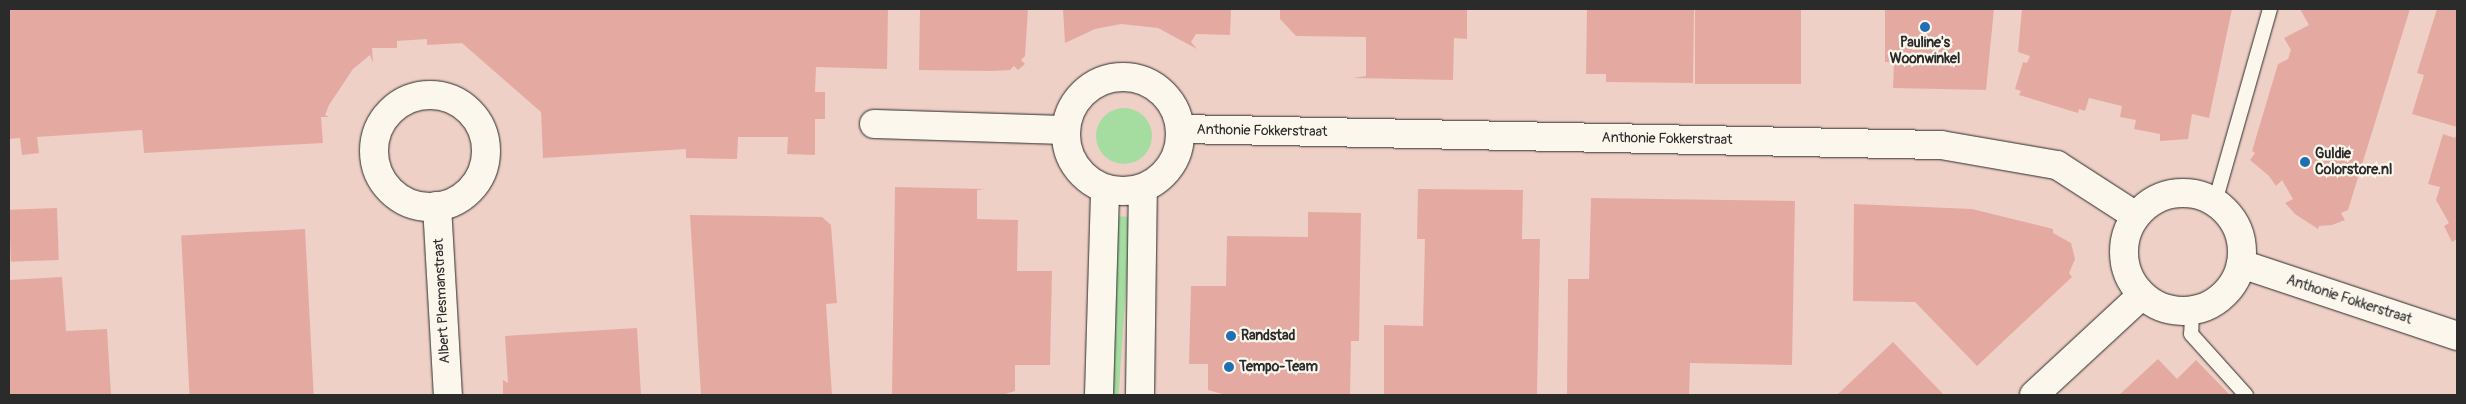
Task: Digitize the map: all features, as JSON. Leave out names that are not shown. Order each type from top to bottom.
[{"type":"street","points":[[1113,76],[1132,76],[1151,82],[1166,94],[1176,110],[1181,129],[1179,148],[1172,165],[1159,179],[1143,188],[1124,192],[1105,189],[1088,180],[1075,166],[1067,149],[1065,130],[1070,111],[1080,95],[1095,83],[1113,76]]},
{"type":"street","points":[[421,95],[439,95],[456,101],[470,111],[480,126],[485,142],[485,160],[480,177],[454,202],[437,206],[418,206],[400,198],[386,185],[376,168],[374,149],[378,130],[388,114],[403,101],[421,95]]},
{"type":"street","points":[[874,124],[1065,130]]},
{"type":"street","name":"Anthonie Fokkerstraat","points":[[1181,129],[1941,145],[2057,165],[2136,216]]},
{"type":"street","points":[[1140,395],[1143,188]]},
{"type":"street","points":[[1099,395],[1105,189]]},
{"type":"street","points":[[2182,193],[2199,195],[2215,202],[2228,214],[2238,229],[2241,264],[2224,295],[2209,306],[2192,311],[2174,311],[2157,305],[2142,295],[2125,265],[2128,231],[2136,216],[2149,204],[2164,196],[2182,193]]},
{"type":"street","name":"Albert Plesmanstraat","points":[[437,206],[448,395]]},
{"type":"street","name":"Anthonie Fokkerstraat","points":[[2241,264],[2457,336]]},
{"type":"street","points":[[2034,395],[2142,295]]},
{"type":"lane","points":[[2215,202],[2270,9]]},
{"type":"lane","points":[[2192,311],[2191,334],[2246,395]]},
{"type":"shaded area","points":[[9,9],[2457,9],[2457,395],[9,395]]},
{"type":"green space","points":[[1119,108],[1129,108],[1144,116],[1150,125],[1152,136],[1150,147],[1144,156],[1129,164],[1119,164],[1108,159],[1101,152],[1096,141],[1096,131],[1101,120],[1108,113]]},
{"type":"green space","points":[[1115,216],[1131,217],[1119,395],[1103,395]]},
{"type":"building","points":[[9,9],[888,9],[887,69],[816,67],[815,92],[825,92],[825,119],[815,119],[815,155],[787,154],[788,137],[738,137],[737,159],[686,158],[686,149],[543,158],[541,112],[462,43],[427,45],[427,39],[397,41],[397,48],[372,48],[373,63],[370,55],[353,69],[329,105],[325,115],[329,117],[321,117],[323,143],[144,153],[142,130],[37,137],[39,153],[22,155],[20,138],[9,139]]},
{"type":"building","points":[[920,9],[1028,9],[1025,56],[1021,60],[1025,64],[1018,70],[1014,66],[1010,70],[992,71],[919,70]]},
{"type":"building","points":[[1063,9],[1231,9],[1230,35],[1196,34],[1191,42],[1197,49],[1158,28],[1121,24],[1095,29],[1065,43]]},
{"type":"building","points":[[1280,9],[1467,9],[1467,39],[1454,38],[1453,80],[1353,78],[1366,76],[1366,37],[1296,36],[1280,19]]},
{"type":"building","points":[[1587,9],[1694,9],[1693,83],[1606,82],[1606,74],[1586,74]]},
{"type":"building","points":[[1695,9],[1801,9],[1801,84],[1695,84]]},
{"type":"building","points":[[1885,9],[1994,9],[1986,90],[1893,88],[1894,62],[1885,62]]},
{"type":"building","points":[[2022,9],[2232,9],[2209,118],[2192,114],[2188,139],[2160,141],[2160,134],[2134,129],[2136,120],[2120,117],[2122,106],[2089,98],[2085,111],[2079,109],[2078,113],[2019,95],[2021,91],[2015,89],[2023,62],[2027,63],[2030,56],[2018,52]]},
{"type":"building","points":[[2300,9],[2410,9],[2348,210],[2341,213],[2345,220],[2332,225],[2319,226],[2318,229],[2295,214],[2285,203],[2293,199],[2282,180],[2276,186],[2269,176],[2250,160],[2255,153],[2252,151],[2278,64],[2288,59],[2291,50],[2284,38],[2309,25]]},
{"type":"building","points":[[2437,9],[2457,9],[2457,127],[2412,114],[2424,75],[2417,73]]},
{"type":"building","points":[[2457,133],[2457,239],[2452,242],[2444,226],[2449,223],[2436,200],[2440,187],[2428,184],[2443,134],[2455,138]]},
{"type":"building","points":[[895,187],[985,189],[977,190],[977,219],[1018,220],[1017,271],[1052,271],[1050,365],[1015,365],[1015,391],[1002,395],[892,395]]},
{"type":"building","points":[[1418,189],[1523,190],[1522,239],[1540,239],[1537,395],[1384,395],[1384,325],[1423,326],[1425,239],[1417,239]]},
{"type":"building","points":[[1591,198],[1795,201],[1792,365],[1690,363],[1689,395],[1567,395],[1568,279],[1589,279]]},
{"type":"building","points":[[1854,204],[1972,209],[2053,229],[2053,233],[2071,243],[2075,259],[2069,273],[2072,277],[1977,366],[1915,302],[1853,301]]},
{"type":"building","points":[[57,208],[59,260],[11,262],[9,210]]},
{"type":"building","points":[[1308,212],[1361,213],[1359,341],[1351,341],[1350,395],[1226,395],[1208,390],[1208,364],[1189,364],[1191,286],[1226,286],[1227,236],[1308,237]]},
{"type":"building","points":[[690,215],[822,217],[831,225],[837,303],[826,304],[832,395],[701,395]]},
{"type":"building","points":[[305,229],[314,395],[190,395],[181,235]]},
{"type":"building","points":[[62,277],[66,331],[107,329],[111,395],[9,395],[9,280]]},
{"type":"building","points":[[637,328],[641,395],[503,395],[503,380],[508,383],[505,336]]},
{"type":"building","points":[[1893,342],[1944,395],[1837,395]]},
{"type":"building","points":[[2158,359],[2177,379],[2196,360],[2230,395],[2119,395]]},
{"type":"place","name":"Pauline's Woonwinkel","points":[[1925,27]]},
{"type":"place","name":"Guldie Colorstore.nl","points":[[2305,162]]},
{"type":"place","name":"Randstad","points":[[1231,336]]},
{"type":"place","name":"Tempo-Team","points":[[1229,367]]}]
